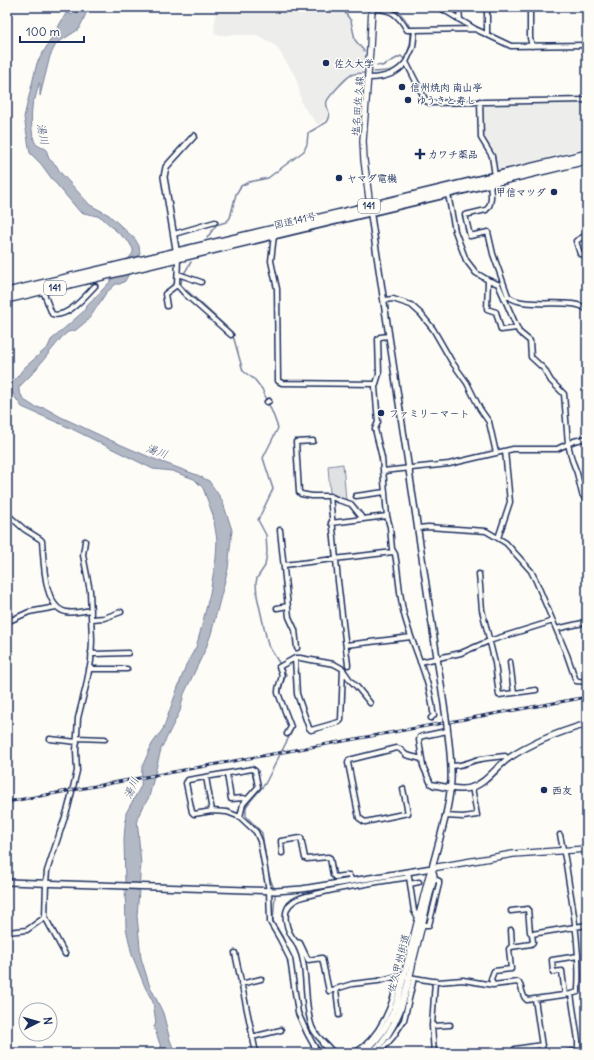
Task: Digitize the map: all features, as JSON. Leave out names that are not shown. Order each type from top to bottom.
[{"type":"highway","name":"国道141号","points":[[177,256],[493,179],[587,154]]},
{"type":"highway","name":"国道141号","points":[[7,292],[102,273],[274,235],[370,209],[448,194],[493,179],[587,160]]},
{"type":"highway","name":"国道141号","points":[[7,299],[43,291],[102,273]]},
{"type":"main road","name":"塩名田佐久線","points":[[370,209],[363,147],[372,8]]},
{"type":"main road","points":[[432,868],[514,854],[587,849]]},
{"type":"main road","name":"佐久甲州街道","points":[[372,1053],[386,1038],[396,1022],[403,1004],[406,977],[419,916],[432,868]]},
{"type":"main road","name":"佐久甲州街道","points":[[362,1053],[379,1036],[389,1022],[396,1005],[422,925],[434,877],[432,868]]},
{"type":"street","points":[[440,7],[475,29],[510,46],[587,45]]},
{"type":"street","points":[[459,7],[460,20]]},
{"type":"street","points":[[487,7],[487,35]]},
{"type":"street","points":[[530,7],[530,38],[532,46]]},
{"type":"street","points":[[368,78],[383,77],[395,73],[402,68],[413,47],[412,30],[402,20],[393,13],[384,9],[372,8]]},
{"type":"street","points":[[412,30],[475,29]]},
{"type":"street","points":[[406,62],[423,98],[428,102],[587,100]]},
{"type":"street","points":[[480,101],[481,138],[492,156],[493,179],[488,209],[465,215],[470,236],[488,232],[506,297],[519,332],[530,341],[532,345],[531,357],[544,369],[551,381],[564,394],[568,444],[572,460],[578,473],[582,494],[587,501]]},
{"type":"street","points":[[167,306],[165,294],[177,285],[181,275],[164,183],[165,172],[166,168],[194,136]]},
{"type":"street","points":[[448,194],[455,231],[464,256],[472,269],[488,280],[498,284],[506,297],[512,300],[540,304],[578,305],[587,310]]},
{"type":"street","points":[[329,1053],[314,1031],[310,1020],[302,957],[296,942],[288,931],[286,921],[289,906],[294,901],[307,896],[432,868],[445,816],[450,788],[451,766],[446,718],[370,209]]},
{"type":"street","points":[[174,234],[216,222]]},
{"type":"street","points":[[274,235],[271,261],[277,289],[277,368],[279,382],[376,384]]},
{"type":"street","points":[[586,235],[576,241],[580,254],[587,255]]},
{"type":"street","points":[[181,275],[201,282]]},
{"type":"street","points":[[488,280],[487,309],[496,312],[501,330],[518,328]]},
{"type":"street","points":[[177,285],[231,335]]},
{"type":"street","points":[[43,291],[52,314],[59,316],[81,301],[95,286]]},
{"type":"street","points":[[384,300],[393,299],[411,306],[421,314],[433,329],[452,362],[467,383],[480,410],[489,422],[496,453]]},
{"type":"street","points":[[389,336],[380,337],[378,339],[379,374],[375,387],[378,422],[375,429],[383,471],[387,516],[393,552],[396,560],[404,616],[428,681],[434,715],[431,718]]},
{"type":"street","points":[[383,471],[449,464],[520,448],[557,448],[582,438],[587,438]]},
{"type":"street","points":[[313,441],[296,442],[300,494],[330,496],[351,504],[363,519]]},
{"type":"street","points":[[498,538],[510,502],[505,451]]},
{"type":"street","points":[[356,496],[385,492]]},
{"type":"street","points":[[330,496],[335,559],[348,665]]},
{"type":"street","points":[[7,514],[24,529],[42,541],[47,588],[56,607],[65,612],[91,610]]},
{"type":"street","points":[[332,523],[387,516]]},
{"type":"street","points":[[418,528],[428,527],[486,531],[506,543],[531,571],[544,597],[576,681],[586,683],[587,686]]},
{"type":"street","points":[[280,530],[289,617],[295,630],[297,648]]},
{"type":"street","points":[[65,954],[45,917],[46,883],[47,871],[68,808],[77,771],[78,718],[90,669],[92,619],[90,591],[83,555],[85,541]]},
{"type":"street","points":[[284,565],[393,552]]},
{"type":"street","points":[[479,574],[482,610],[495,663],[499,695],[536,690]]},
{"type":"street","points":[[277,608],[288,606]]},
{"type":"street","points":[[7,622],[29,612],[56,607]]},
{"type":"street","points":[[92,619],[104,618],[121,612]]},
{"type":"street","points":[[420,662],[461,653],[489,641],[553,621]]},
{"type":"street","points":[[556,629],[587,622]]},
{"type":"street","points":[[346,645],[411,637]]},
{"type":"street","points":[[91,652],[94,654],[128,653]]},
{"type":"street","points":[[295,658],[296,694],[311,730],[339,722],[341,720],[343,670]]},
{"type":"street","points":[[287,734],[291,727],[278,690],[282,677],[282,671],[279,667],[295,658],[334,664],[343,670],[370,703]]},
{"type":"street","points":[[514,693],[510,664],[516,666]]},
{"type":"street","points":[[90,669],[127,669]]},
{"type":"street","points":[[447,729],[420,737],[419,740],[423,766],[431,784],[434,786],[462,789],[472,787],[483,781],[508,759],[540,740],[587,724]]},
{"type":"street","points":[[50,739],[104,739]]},
{"type":"street","points":[[403,789],[408,812],[365,822],[359,818],[348,763],[349,760],[397,748],[406,755],[422,759]]},
{"type":"street","points":[[451,766],[458,766],[477,760],[494,757],[505,756],[508,759]]},
{"type":"street","points":[[240,817],[243,804],[258,787],[256,771],[252,769],[188,780],[186,783],[192,812],[194,814],[212,811],[227,812],[240,817],[256,832],[260,841],[269,892],[270,922],[290,959],[298,1013],[307,1034],[318,1053]]},
{"type":"street","points":[[227,774],[230,799],[246,799]]},
{"type":"street","points":[[206,777],[212,811]]},
{"type":"street","points":[[445,816],[463,817],[477,814],[472,787]]},
{"type":"street","points":[[296,942],[300,943],[308,960],[322,958],[328,991],[352,984],[406,977],[435,981],[463,980],[493,985],[518,982],[525,1000],[578,992],[576,926],[564,850],[560,835]]},
{"type":"street","points":[[282,853],[281,840],[302,838],[305,858],[307,860],[328,857],[330,858],[333,875],[335,877],[349,875],[352,881]]},
{"type":"street","points":[[7,882],[269,892],[408,874]]},
{"type":"street","points":[[408,874],[414,911],[416,915],[419,916]]},
{"type":"street","points":[[422,925],[429,925],[439,884],[439,881],[437,880]]},
{"type":"street","points":[[410,884],[419,882]]},
{"type":"street","points":[[511,911],[528,909],[530,932],[532,934],[531,944],[512,947]]},
{"type":"street","points":[[7,932],[27,930],[45,917]]},
{"type":"street","points":[[532,934],[587,925]]},
{"type":"street","points":[[493,985],[491,979],[494,971],[511,969],[509,949],[512,947],[512,930]]},
{"type":"street","points":[[235,953],[256,1053]]},
{"type":"street","points":[[565,995],[562,971],[553,972],[552,960],[578,956]]},
{"type":"street","points":[[355,1053],[372,1039],[383,1022],[391,1003],[406,977]]},
{"type":"street","points":[[379,1053],[393,1037],[404,1020],[406,977]]},
{"type":"street","points":[[241,984],[261,979]]},
{"type":"street","points":[[434,1053],[432,1026],[435,981]]},
{"type":"street","points":[[336,989],[339,1015]]},
{"type":"street","points":[[563,1053],[578,1052],[578,1040],[571,994]]},
{"type":"street","points":[[535,999],[543,1053]]},
{"type":"street","points":[[432,1026],[450,1025]]},
{"type":"street","points":[[252,1038],[281,1030]]},
{"type":"street","points":[[321,1041],[326,1044],[333,1053]]},
{"type":"street","points":[[514,1053],[515,1049],[542,1045]]},
{"type":"shaded area","name":"湯川","points":[[83,7],[89,7],[79,29],[56,44],[50,56],[40,96],[39,83],[32,105],[33,137],[37,145],[46,149],[49,159],[56,165],[60,172],[90,205],[109,215],[135,239],[139,246],[140,253],[125,281],[120,284],[116,284],[106,293],[89,319],[76,330],[68,332],[62,337],[32,374],[19,387],[19,391],[24,400],[35,407],[45,408],[110,440],[209,481],[222,500],[232,530],[228,569],[211,634],[184,694],[180,711],[161,749],[149,797],[137,818],[141,864],[137,916],[141,958],[149,984],[163,1013],[175,1053],[163,1053],[154,1027],[156,1023],[153,1002],[132,955],[126,928],[124,839],[126,813],[141,786],[142,767],[152,744],[163,729],[186,665],[196,647],[200,633],[210,593],[216,558],[217,540],[213,515],[203,488],[194,479],[172,471],[153,469],[70,428],[22,407],[12,393],[11,385],[24,368],[48,347],[51,340],[84,311],[133,253],[133,249],[129,242],[101,217],[80,212],[41,164],[30,153],[24,117],[37,63],[68,10],[69,14],[74,15]]},
{"type":"shaded area","name":"佐久大学","points":[[216,7],[339,7],[349,19],[353,39],[366,54],[364,71],[348,76],[328,97],[325,103],[328,117],[318,125],[302,105],[295,76],[276,46],[257,35],[220,35],[214,33]]},
{"type":"shaded area","points":[[587,102],[587,148],[497,170],[495,152],[482,137],[482,105]]},
{"type":"shaded area","points":[[343,464],[346,500],[339,499],[330,493],[328,466]]},
{"type":"waterway","points":[[341,7],[351,21],[355,40],[364,51]]},
{"type":"waterway","points":[[374,72],[388,71],[396,68],[404,60],[409,48],[411,35],[408,24],[396,10],[390,7]]},
{"type":"waterway","points":[[377,65],[382,66],[401,56],[404,59]]},
{"type":"waterway","points":[[207,238],[216,225],[226,222],[230,218],[236,194],[241,186],[249,182],[268,178],[304,151],[307,144],[308,133],[327,122],[329,119],[330,116],[326,104],[331,95],[351,75],[356,73],[364,73]]},
{"type":"waterway","points":[[191,262],[182,277],[181,285],[232,332],[243,371],[255,380],[262,389],[278,428],[263,458],[273,489],[258,520],[266,535],[267,552],[265,566],[257,578],[256,583],[257,596],[268,645],[286,674],[281,693],[291,721],[292,731],[265,784],[246,807],[246,816],[262,833],[268,873],[275,896],[273,921],[283,938],[292,960],[296,985]]},
{"type":"waterway","points":[[299,1009],[306,1026]]},
{"type":"waterway","points":[[308,1031],[322,1053]]},
{"type":"railway","points":[[7,802],[587,697]]},
{"type":"place","name":"佐久大学","points":[[326,63]]},
{"type":"place","name":"信州焼肉 南山亭","points":[[402,87]]},
{"type":"place","name":"ゆうきと寿し","points":[[408,100]]},
{"type":"place","name":"カワチ薬品","points":[[420,154]]},
{"type":"place","name":"ヤマダ電機","points":[[339,178]]},
{"type":"place","name":"甲信マツダ","points":[[554,192]]},
{"type":"place","name":"ファミリーマート","points":[[381,413]]},
{"type":"place","name":"西友","points":[[544,790]]}]
